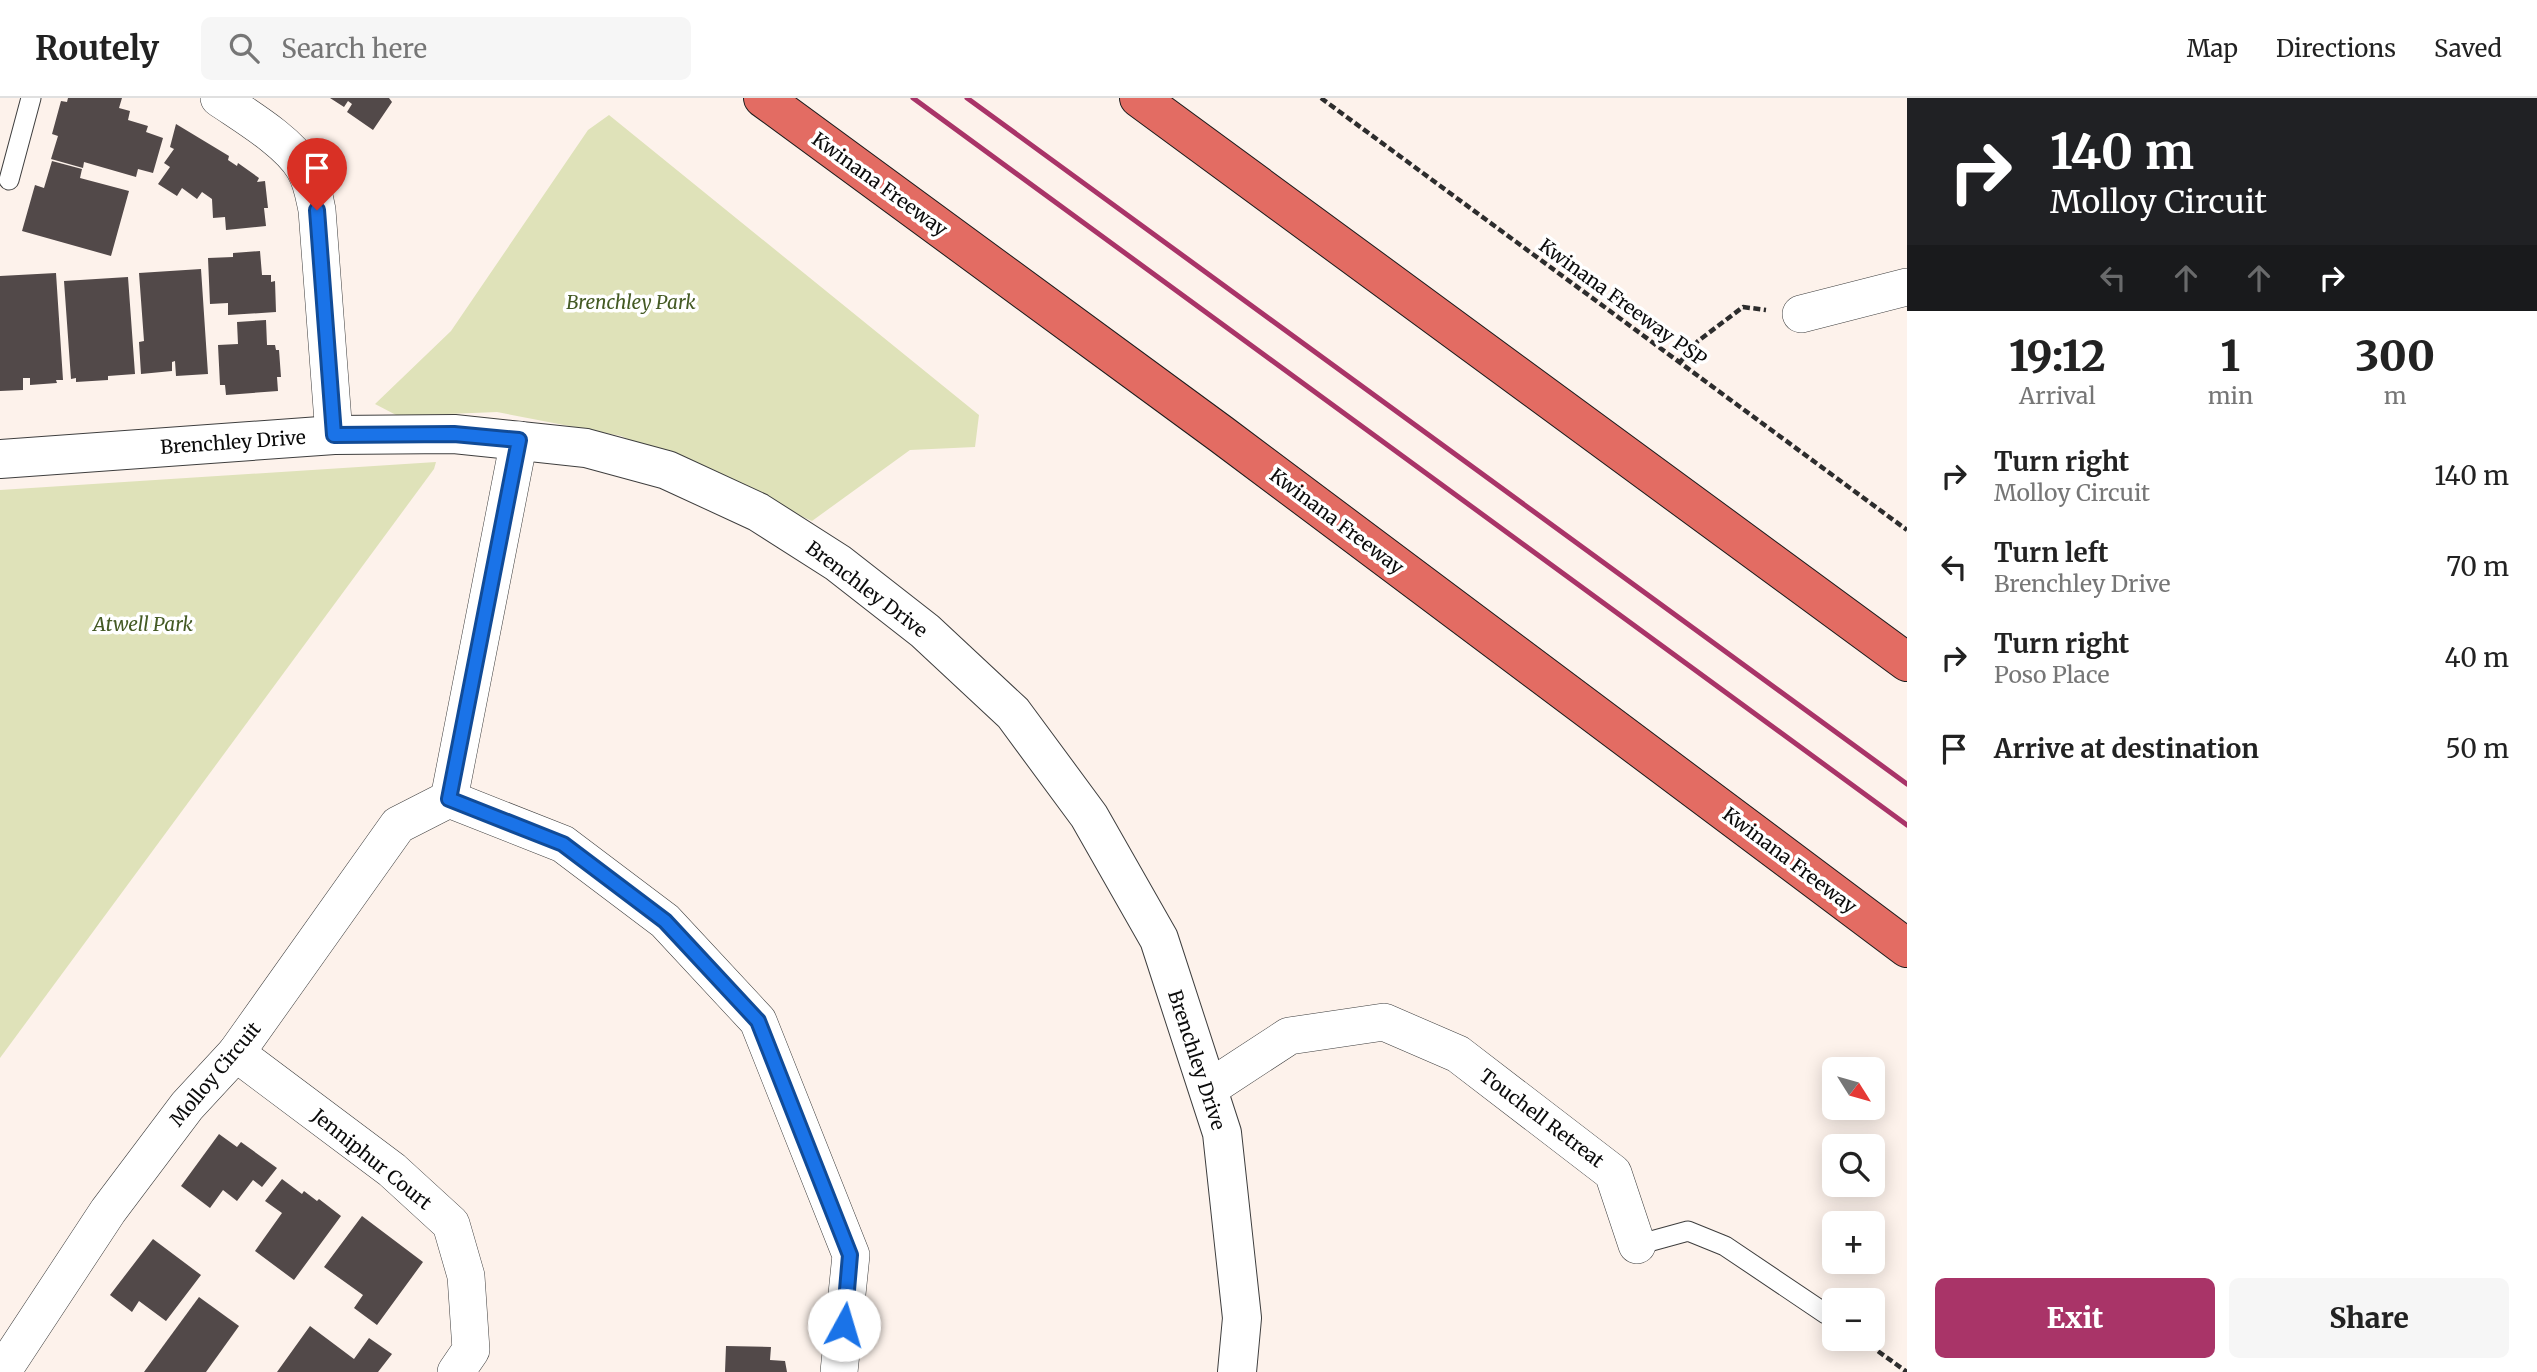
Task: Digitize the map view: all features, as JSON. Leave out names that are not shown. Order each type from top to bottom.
[{"type":"highway","name":"Kwinana Freeway","points":[[763,98],[1221,434],[1907,948]]},
{"type":"highway","points":[[1139,98],[1907,662]]},
{"type":"street","points":[[219,98],[290,150],[304,167],[312,184],[317,210],[334,435]]},
{"type":"street","points":[[1801,314],[1907,287]]},
{"type":"street","name":"Brenchley Drive","points":[[0,459],[334,435],[454,434],[586,447],[667,470],[758,512],[838,562],[915,622],[1013,713],[1089,816],[1159,939],[1222,1133],[1241,1318],[1237,1372]]},
{"type":"street","points":[[519,440],[449,799],[563,844],[665,921],[758,1021],[850,1255],[839,1372]]},
{"type":"street","name":"Molloy Circuit","points":[[2,1372],[108,1211],[187,1105],[236,1053],[398,825],[449,799]]},
{"type":"street","name":"Touchell Retreat","points":[[1208,1089],[1289,1036],[1384,1023],[1458,1054],[1613,1173],[1637,1245]]},
{"type":"street","name":"Jenniphur Court","points":[[236,1053],[392,1170],[451,1224],[466,1276],[471,1350],[456,1372]]},
{"type":"lane","points":[[9,180],[31,98]]},
{"type":"lane","name":"Touchell Retreat","points":[[1637,1245],[1688,1231],[1725,1246],[1822,1311]]},
{"type":"path","name":"Kwinana Freeway PSP","points":[[1321,98],[1907,530]]},
{"type":"path","points":[[1680,362],[1698,341],[1743,307],[1801,314]]},
{"type":"path","points":[[1878,1351],[1907,1372]]},
{"type":"green space","name":"Brenchley Park","points":[[609,115],[979,415],[975,447],[910,450],[812,521],[621,436],[497,412],[398,416],[375,404],[451,331],[588,130]]},
{"type":"green space","name":"Atwell Park","points":[[436,462],[434,469],[0,1058],[0,490]]},
{"type":"building","points":[[68,98],[122,98],[119,108],[130,111],[128,120],[148,126],[146,132],[163,138],[153,173],[138,169],[136,177],[84,162],[83,168],[51,159],[58,136],[52,134],[61,101],[67,102]]},
{"type":"building","points":[[330,98],[389,98],[392,102],[373,130],[347,112],[352,104],[348,101],[344,107]]},
{"type":"building","points":[[176,124],[229,156],[228,160],[237,166],[238,163],[259,178],[257,182],[265,181],[268,208],[264,208],[266,226],[226,230],[225,217],[213,218],[212,199],[202,192],[197,199],[182,188],[177,196],[158,184],[170,167],[164,163],[174,149],[170,147]]},
{"type":"building","points":[[52,161],[82,169],[80,178],[129,191],[111,256],[22,231],[35,185],[44,188]]},
{"type":"building","points":[[260,251],[262,275],[271,275],[271,282],[275,281],[276,312],[228,315],[228,303],[210,304],[208,258],[233,257],[233,253]]},
{"type":"building","points":[[201,269],[208,374],[176,376],[175,361],[172,362],[172,371],[141,374],[139,342],[144,341],[139,273]]},
{"type":"building","points":[[56,273],[63,380],[30,385],[30,378],[23,378],[23,390],[0,391],[0,276]]},
{"type":"building","points":[[128,277],[135,374],[108,376],[108,380],[76,382],[76,378],[71,379],[64,281]]},
{"type":"building","points":[[266,320],[267,345],[275,345],[276,350],[279,350],[281,377],[277,377],[278,391],[226,395],[225,385],[220,385],[218,345],[238,344],[237,322]]},
{"type":"building","points":[[219,1134],[237,1147],[241,1142],[277,1168],[262,1187],[253,1180],[237,1201],[223,1190],[210,1208],[181,1186]]},
{"type":"building","points":[[282,1179],[302,1194],[304,1191],[317,1201],[319,1199],[341,1216],[294,1280],[255,1251],[282,1213],[265,1201]]},
{"type":"building","points":[[362,1216],[423,1262],[377,1325],[354,1308],[363,1295],[324,1267]]},
{"type":"building","points":[[153,1239],[201,1275],[166,1321],[139,1301],[132,1312],[110,1295]]},
{"type":"building","points":[[199,1297],[239,1326],[206,1372],[144,1372]]},
{"type":"building","points":[[310,1326],[354,1359],[369,1338],[392,1354],[378,1372],[277,1372]]},
{"type":"building","points":[[726,1346],[771,1347],[770,1360],[785,1361],[787,1372],[725,1372]]},
{"type":"railway","points":[[913,98],[1907,825]]},
{"type":"railway","points":[[967,98],[1907,784]]},
{"type":"route","points":[[317,210],[334,435],[454,434],[519,440],[449,799],[563,844],[665,921],[758,1021],[850,1255],[844,1325]]}]
